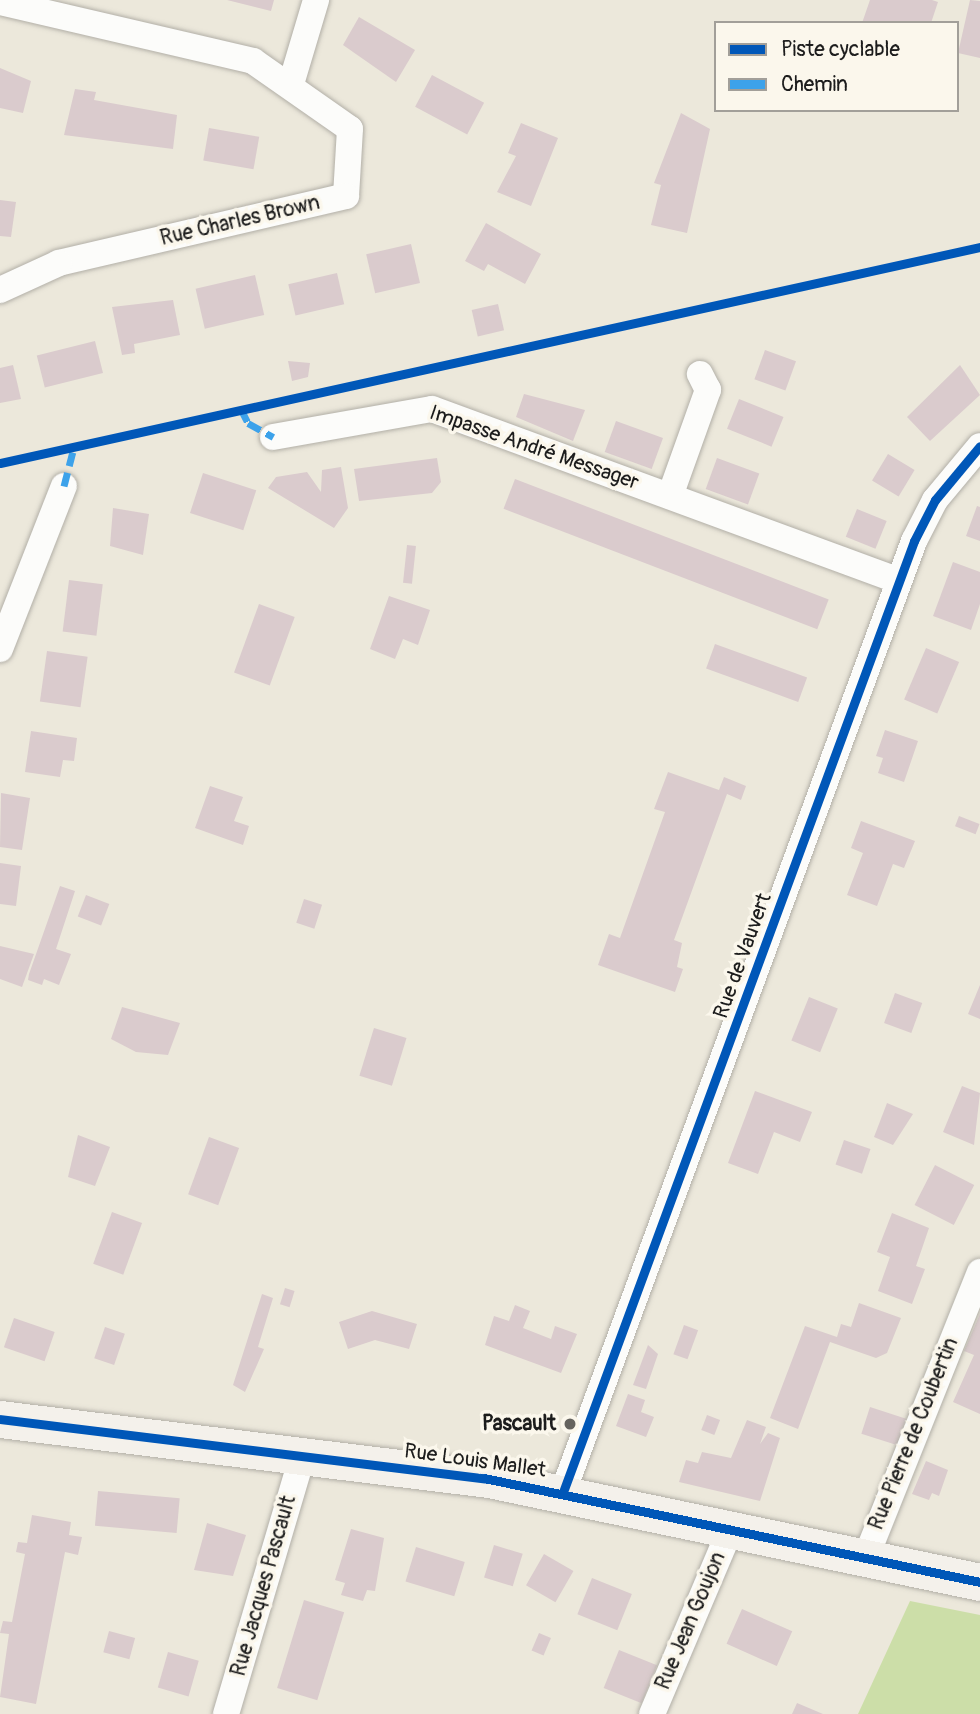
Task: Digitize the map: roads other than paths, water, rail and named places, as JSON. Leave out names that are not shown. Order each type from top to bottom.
[{"type":"main road","name":"Rue Louis Mallet","points":[[0,1419],[563,1492],[980,1582]]},
{"type":"street","points":[[291,84],[316,0]]},
{"type":"street","name":"Rue Charles Brown","points":[[0,2],[253,61],[291,84],[350,129],[346,196],[59,263],[0,290]]},
{"type":"street","points":[[670,496],[708,390],[700,374]]},
{"type":"street","name":"Impasse André Messager","points":[[274,438],[432,409],[898,580]]},
{"type":"street","name":"Rue de Vauvert","points":[[563,1492],[898,580],[935,500],[980,446]]},
{"type":"street","points":[[0,649],[64,486]]},
{"type":"street","name":"Rue Pierre de Coubertin","points":[[866,1557],[980,1272]]},
{"type":"street","name":"Rue Jacques Pascault","points":[[226,1714],[302,1458]]},
{"type":"street","name":"Rue Jean Goujon","points":[[652,1714],[731,1528]]},
{"type":"place","name":"Pascault","points":[[570,1424]]}]
